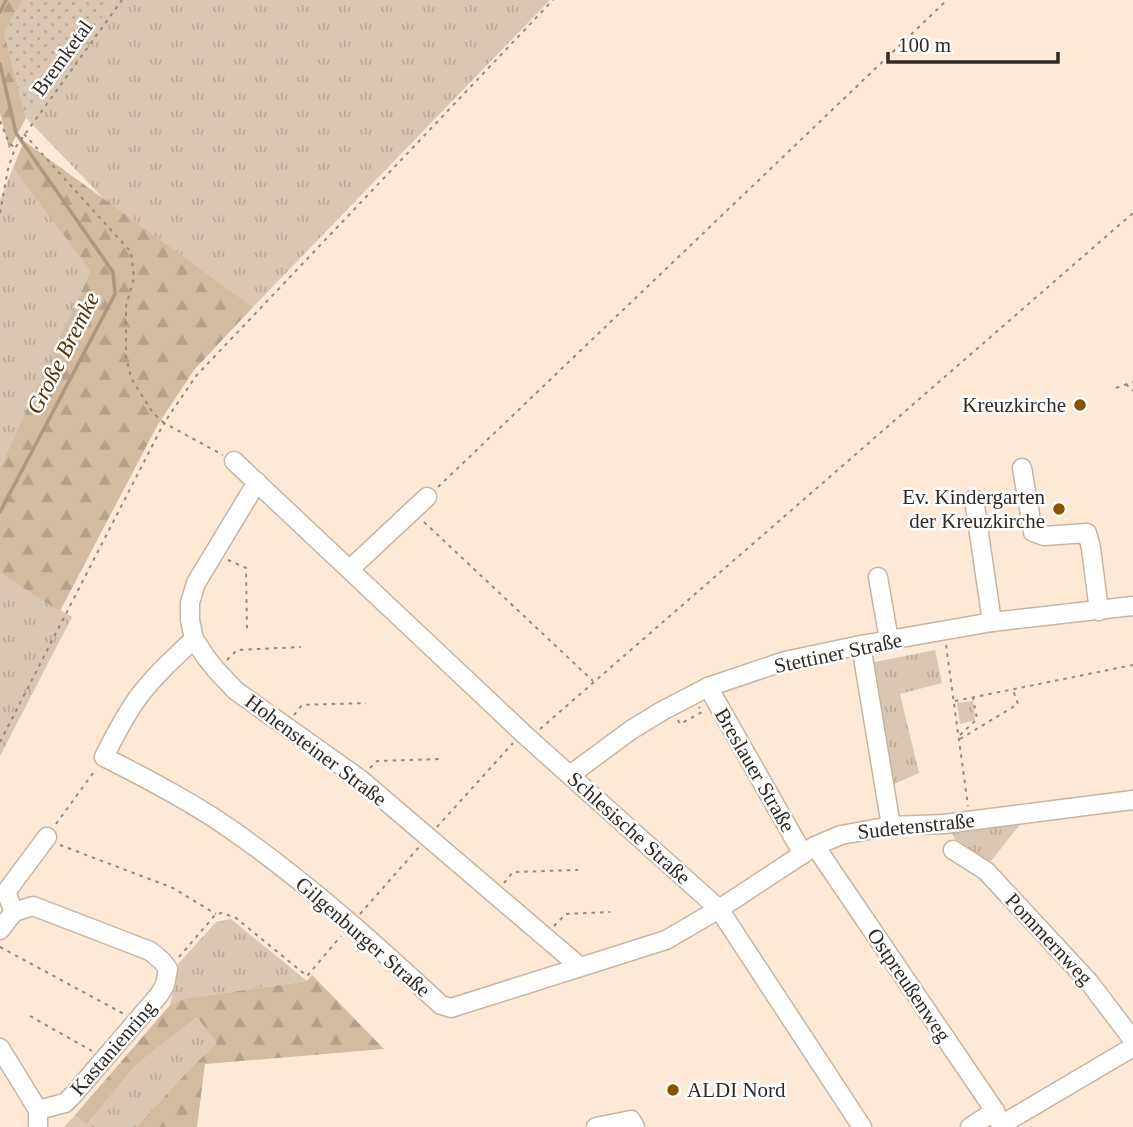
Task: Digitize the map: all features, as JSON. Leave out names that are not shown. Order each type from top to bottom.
[{"type":"street","name":"Schlesische Straße","points":[[234,461],[526,736],[719,909],[862,1127]]},
{"type":"street","points":[[1022,468],[1033,533],[1044,536],[1087,533],[1099,611]]},
{"type":"street","name":"Hohensteiner Straße","points":[[257,482],[196,583],[190,603],[194,639],[217,671],[236,691],[360,779],[579,967]]},
{"type":"street","points":[[350,569],[427,497]]},
{"type":"street","points":[[974,499],[992,622]]},
{"type":"street","points":[[878,577],[889,640]]},
{"type":"street","name":"Stettiner Straße","points":[[570,775],[631,730],[662,711],[708,687],[785,662],[861,645],[992,622],[1133,606]]},
{"type":"street","points":[[104,757],[137,699],[163,668],[194,639]]},
{"type":"street","points":[[861,645],[891,826]]},
{"type":"street","name":"Breslauer Straße","points":[[708,687],[809,850]]},
{"type":"street","name":"Gilgenburger Straße","points":[[104,757],[190,803],[226,826],[303,884],[441,1004],[451,1008],[666,940],[719,909]]},
{"type":"street","name":"Sudetenstraße","points":[[719,909],[809,850],[841,835],[891,826],[944,824],[1133,800]]},
{"type":"street","points":[[14,912],[6,892],[46,838]]},
{"type":"street","name":"Ostpreußenweg","points":[[809,850],[999,1121]]},
{"type":"street","name":"Pommernweg","points":[[953,850],[986,871],[1089,982],[1133,1040]]},
{"type":"street","points":[[0,930],[14,912],[33,906],[150,951],[168,969]]},
{"type":"street","name":"Kastanienring","points":[[0,1048],[38,1119],[65,1102],[105,1058],[159,995],[165,985],[168,969]]},
{"type":"street","points":[[970,1127],[999,1121],[1133,1047]]},
{"type":"street","points":[[596,1127],[632,1120],[635,1127]]},
{"type":"path","name":"Bremketal","points":[[15,148],[122,0]]},
{"type":"path","points":[[0,742],[164,423],[196,376],[553,0]]},
{"type":"path","points":[[427,497],[947,0]]},
{"type":"path","points":[[0,121],[9,143],[15,148],[0,213]]},
{"type":"path","points":[[23,135],[131,252],[134,278],[126,306],[126,356],[131,378],[153,413],[164,423],[234,461]]},
{"type":"path","points":[[168,969],[216,914],[222,913],[236,918],[307,976],[428,836],[515,741],[543,728],[1133,213]]},
{"type":"path","points":[[1116,388],[1133,382]]},
{"type":"path","points":[[1126,384],[1133,391]]},
{"type":"path","points":[[411,510],[594,682]]},
{"type":"path","points":[[215,554],[246,568],[247,630]]},
{"type":"path","points":[[944,631],[970,821]]},
{"type":"path","points":[[217,671],[237,650],[300,647]]},
{"type":"path","points":[[954,701],[1133,665]]},
{"type":"path","points":[[959,739],[1018,704],[1013,689]]},
{"type":"path","points":[[960,735],[977,719],[973,697]]},
{"type":"path","points":[[285,726],[302,705],[366,703]]},
{"type":"path","points":[[680,724],[702,712],[699,706]]},
{"type":"path","points":[[676,718],[682,729]]},
{"type":"path","points":[[104,757],[46,838],[173,888],[216,914]]},
{"type":"path","points":[[360,779],[377,761],[440,759]]},
{"type":"path","points":[[494,895],[513,872],[578,870]]},
{"type":"path","points":[[544,936],[566,914],[610,912]]},
{"type":"path","points":[[0,947],[137,1021]]},
{"type":"path","points":[[30,1016],[105,1058]]},
{"type":"green space","points":[[0,0],[23,0],[4,32],[26,118],[9,149],[0,113]]},
{"type":"green space","points":[[23,0],[115,0],[26,118],[4,32]]},
{"type":"green space","points":[[115,0],[550,0],[253,307],[105,200],[26,118]]},
{"type":"green space","points":[[24,141],[253,307],[194,370],[157,426],[60,611],[0,573],[0,468],[91,271],[13,168]]},
{"type":"green space","points":[[13,168],[92,271],[0,468],[0,200]]},
{"type":"green space","points":[[0,573],[72,617],[0,756]]},
{"type":"green space","points":[[935,650],[942,683],[900,694],[919,773],[894,784],[870,663]]},
{"type":"green space","points":[[973,701],[975,720],[960,724],[957,703]]},
{"type":"green space","points":[[1023,821],[990,862],[961,848],[951,829]]},
{"type":"green space","points":[[231,919],[307,981],[183,999],[170,1005],[178,964],[216,922]]},
{"type":"green space","points":[[312,975],[384,1049],[205,1064],[197,1127],[136,1127],[217,1043],[197,1017],[136,1065],[87,1124],[75,1115],[170,1005],[183,999],[307,981]]},
{"type":"green space","points":[[197,1017],[218,1042],[136,1127],[64,1127],[75,1115],[87,1124],[136,1065]]},
{"type":"waterway","name":"Große Bremke","points":[[0,12],[6,0]]},
{"type":"waterway","name":"Große Bremke","points":[[0,64],[16,133],[113,272],[115,294],[0,512]]},
{"type":"place","name":"Kreuzkirche","points":[[1080,405]]},
{"type":"place","name":"Ev. Kindergarten der Kreuzkirche","points":[[1059,509]]},
{"type":"place","name":"ALDI Nord","points":[[673,1090]]}]
